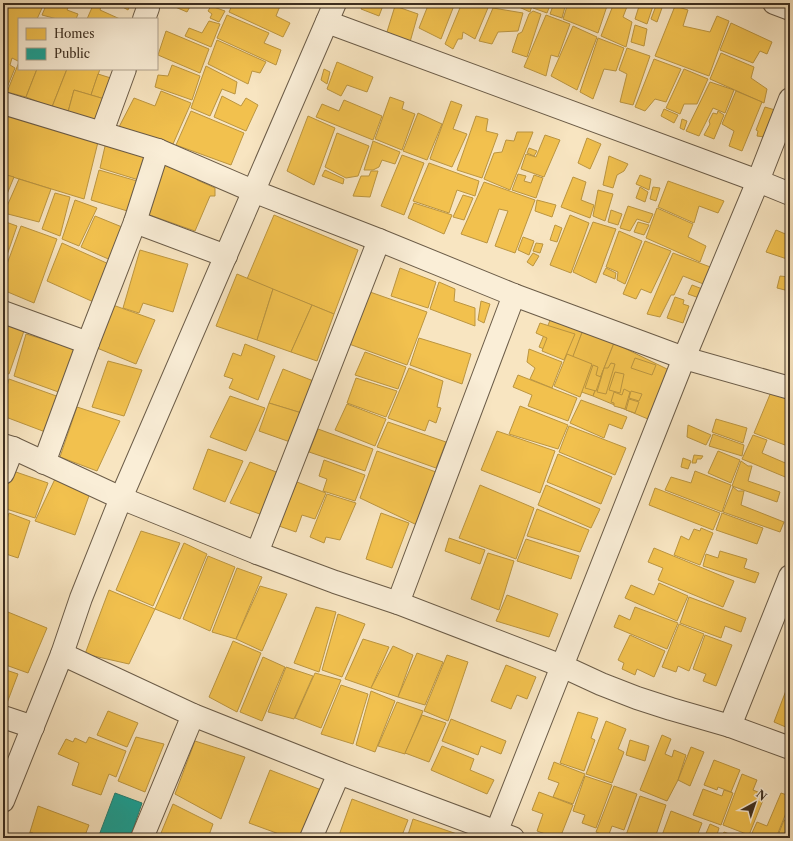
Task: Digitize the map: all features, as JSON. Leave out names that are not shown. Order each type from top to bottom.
[{"type":"street","points":[[144,18],[148,3]]},
{"type":"street","points":[[774,3],[790,9]]},
{"type":"street","points":[[3,801],[62,654],[81,598],[121,498],[331,12],[790,194]]},
{"type":"street","points":[[102,132],[125,70]]},
{"type":"street","points":[[62,654],[193,715],[501,836],[562,666],[684,358],[758,181],[790,99]]},
{"type":"street","points":[[3,103],[158,150],[253,191],[514,295],[684,358],[790,388]]},
{"type":"street","points":[[44,463],[88,343],[135,222],[158,150]]},
{"type":"street","points":[[135,222],[226,256]]},
{"type":"street","points":[[257,553],[379,240]]},
{"type":"street","points":[[398,603],[514,295]]},
{"type":"street","points":[[3,312],[88,343]]},
{"type":"street","points":[[3,473],[8,446],[121,498],[257,553],[398,603],[562,666],[601,684],[637,698],[730,726],[790,748]]},
{"type":"street","points":[[730,726],[790,576]]},
{"type":"street","points":[[142,838],[193,715]]},
{"type":"street","points":[[3,716],[33,727]]},
{"type":"street","points":[[311,838],[339,773]]},
{"type":"building: Homes","points":[[6,3],[39,3],[38,6],[42,8],[37,18],[18,18],[18,61],[12,58],[10,65],[15,68],[6,90],[3,89],[3,31],[6,24],[3,22],[3,10]]},
{"type":"building: Homes","points":[[47,3],[70,3],[67,10],[78,14],[76,18],[53,18],[42,15]]},
{"type":"building: Homes","points":[[94,3],[102,3],[100,10],[118,18],[87,18]]},
{"type":"building: Homes","points":[[121,3],[131,3],[128,10],[119,5]]},
{"type":"building: Homes","points":[[174,3],[192,3],[187,12],[173,6]]},
{"type":"building: Homes","points":[[192,3],[203,3],[203,7]]},
{"type":"building: Homes","points":[[233,3],[273,3],[280,6],[276,16],[290,23],[283,37],[229,12]]},
{"type":"building: Homes","points":[[364,3],[384,3],[379,16],[361,9]]},
{"type":"building: Homes","points":[[429,3],[455,3],[441,39],[419,28]]},
{"type":"building: Homes","points":[[462,3],[490,3],[475,39],[463,32],[462,39],[458,39],[453,49],[445,44]]},
{"type":"building: Homes","points":[[510,3],[533,3],[530,12]]},
{"type":"building: Homes","points":[[535,3],[551,3],[547,13],[533,8]]},
{"type":"building: Homes","points":[[554,3],[566,3],[562,18],[550,14]]},
{"type":"building: Homes","points":[[568,3],[608,3],[598,33],[563,19]]},
{"type":"building: Homes","points":[[614,3],[628,4],[623,17],[632,22],[626,47],[601,36]]},
{"type":"building: Homes","points":[[640,3],[654,3],[647,24],[635,19]]},
{"type":"building: Homes","points":[[657,3],[663,5],[657,22],[651,19]]},
{"type":"building: Homes","points":[[211,6],[225,11],[219,22],[210,18],[212,14],[208,11]]},
{"type":"building: Homes","points":[[395,6],[418,14],[410,42],[386,35]]},
{"type":"building: Homes","points":[[675,6],[688,10],[683,26],[710,32],[717,16],[729,21],[709,76],[655,56]]},
{"type":"building: Homes","points":[[493,8],[523,13],[518,31],[498,32],[492,44],[479,41]]},
{"type":"building: Homes","points":[[533,11],[541,14],[527,57],[512,52],[518,34],[522,32],[529,14]]},
{"type":"building: Homes","points":[[227,15],[269,33],[264,43],[281,50],[276,65],[217,38]]},
{"type":"building: Homes","points":[[546,15],[570,24],[558,57],[551,55],[546,76],[524,67]]},
{"type":"building: Homes","points":[[209,21],[220,24],[211,47],[185,36],[189,28],[202,33]]},
{"type":"building: Homes","points":[[731,23],[772,42],[767,54],[760,51],[753,63],[720,50]]},
{"type":"building: Homes","points":[[635,25],[647,29],[644,46],[631,42]]},
{"type":"building: Homes","points":[[573,26],[597,37],[577,90],[551,76]]},
{"type":"building: Homes","points":[[166,31],[209,49],[200,73],[158,55]]},
{"type":"building: Homes","points":[[598,38],[624,48],[616,71],[604,69],[593,99],[580,92]]},
{"type":"building: Homes","points":[[217,40],[266,62],[260,73],[252,71],[248,84],[208,64]]},
{"type":"building: Homes","points":[[627,48],[650,56],[633,105],[620,102],[627,74],[619,70]]},
{"type":"building: Homes","points":[[721,53],[754,67],[751,78],[767,89],[764,103],[710,79]]},
{"type":"building: Homes","points":[[654,59],[681,69],[666,102],[655,99],[645,111],[635,107]]},
{"type":"building: Homes","points":[[337,62],[373,77],[367,92],[347,85],[341,96],[327,89]]},
{"type":"building: Homes","points":[[18,64],[18,70],[37,70],[26,97],[7,92]]},
{"type":"building: Homes","points":[[172,65],[200,76],[192,100],[155,87],[158,75],[168,76]]},
{"type":"building: Homes","points":[[206,66],[237,82],[235,94],[222,89],[210,116],[191,108]]},
{"type":"building: Homes","points":[[324,69],[330,72],[327,84],[321,80]]},
{"type":"building: Homes","points":[[684,69],[708,79],[697,104],[684,104],[680,114],[666,108]]},
{"type":"building: Homes","points":[[37,70],[67,70],[52,107],[26,97]]},
{"type":"building: Homes","points":[[67,70],[100,70],[91,95],[74,90],[68,112],[52,107]]},
{"type":"building: Homes","points":[[98,74],[114,79],[108,100],[91,95]]},
{"type":"building: Homes","points":[[710,82],[734,90],[725,113],[713,108],[699,136],[686,131]]},
{"type":"building: Homes","points":[[74,90],[108,100],[101,122],[68,112]]},
{"type":"building: Homes","points":[[161,91],[191,103],[173,144],[119,127],[134,98],[155,106]]},
{"type":"building: Homes","points":[[736,91],[762,102],[742,151],[729,146],[734,131],[722,124]]},
{"type":"building: Homes","points":[[222,96],[241,106],[246,98],[258,105],[246,131],[214,117]]},
{"type":"building: Homes","points":[[390,97],[404,102],[402,109],[415,114],[402,150],[375,139]]},
{"type":"building: Homes","points":[[344,100],[382,116],[373,140],[316,117],[322,104],[339,111]]},
{"type":"building: Homes","points":[[451,101],[462,105],[453,129],[467,134],[452,167],[430,159]]},
{"type":"building: Homes","points":[[765,107],[775,110],[765,137],[757,136],[758,131],[756,130]]},
{"type":"building: Homes","points":[[664,109],[678,115],[674,123],[661,116]]},
{"type":"building: Homes","points":[[3,111],[98,142],[84,199],[3,174]]},
{"type":"building: Homes","points":[[191,111],[244,133],[231,165],[176,145]]},
{"type":"building: Homes","points":[[718,111],[724,115],[714,139],[704,135],[710,124],[709,121],[713,113],[717,114]]},
{"type":"building: Homes","points":[[418,113],[442,124],[427,160],[403,151]]},
{"type":"building: Homes","points":[[308,116],[335,128],[314,185],[287,171]]},
{"type":"building: Homes","points":[[476,116],[488,119],[486,131],[498,134],[482,178],[457,170]]},
{"type":"building: Homes","points":[[682,119],[687,121],[684,130],[680,128]]},
{"type":"building: Homes","points":[[517,132],[533,132],[510,190],[484,179],[494,153],[502,152],[506,140],[514,141]]},
{"type":"building: Homes","points":[[337,133],[369,146],[358,176],[346,178],[325,167]]},
{"type":"building: Homes","points":[[545,135],[560,140],[544,177],[521,169],[526,154],[536,157]]},
{"type":"building: Homes","points":[[587,138],[601,144],[590,169],[578,163]]},
{"type":"building: Homes","points":[[373,141],[400,152],[395,164],[382,160],[379,167],[373,170],[364,170]]},
{"type":"building: Homes","points":[[106,142],[151,159],[142,181],[100,168]]},
{"type":"building: Homes","points":[[529,148],[537,151],[534,156],[527,153]]},
{"type":"building: Homes","points":[[402,155],[424,163],[404,215],[381,206]]},
{"type":"building: Homes","points":[[609,156],[628,164],[624,171],[617,175],[613,188],[603,185]]},
{"type":"building: Homes","points":[[163,159],[199,172],[197,180],[215,188],[215,196],[210,196],[195,231],[144,213]]},
{"type":"building: Homes","points":[[429,163],[479,181],[475,196],[457,190],[449,213],[413,201]]},
{"type":"building: Homes","points":[[99,170],[144,183],[134,213],[91,200]]},
{"type":"building: Homes","points":[[325,170],[344,179],[343,184],[322,176]]},
{"type":"building: Homes","points":[[371,171],[378,171],[370,197],[353,196],[361,176],[369,176]]},
{"type":"building: Homes","points":[[3,174],[14,177],[3,204]]},
{"type":"building: Homes","points":[[518,174],[526,176],[524,181],[531,183],[534,175],[543,178],[536,198],[512,190]]},
{"type":"building: Homes","points":[[640,175],[651,179],[649,190],[636,184]]},
{"type":"building: Homes","points":[[573,177],[586,182],[581,200],[594,205],[590,218],[561,207]]},
{"type":"building: Homes","points":[[19,179],[51,189],[39,222],[4,213]]},
{"type":"building: Homes","points":[[668,181],[724,201],[718,213],[699,206],[694,223],[658,207]]},
{"type":"building: Homes","points":[[484,182],[535,200],[515,253],[495,246],[508,211],[499,209],[487,243],[461,234]]},
{"type":"building: Homes","points":[[640,187],[648,192],[645,202],[636,198]]},
{"type":"building: Homes","points":[[653,187],[660,188],[656,201],[650,199]]},
{"type":"building: Homes","points":[[598,190],[613,194],[605,221],[593,216]]},
{"type":"building: Homes","points":[[55,193],[70,197],[60,236],[42,229]]},
{"type":"building: Homes","points":[[463,195],[473,198],[464,220],[453,217]]},
{"type":"building: Homes","points":[[75,200],[97,208],[79,246],[62,239]]},
{"type":"building: Homes","points":[[537,200],[556,205],[552,217],[535,211]]},
{"type":"building: Homes","points":[[414,203],[452,215],[444,234],[408,218]]},
{"type":"building: Homes","points":[[628,206],[653,214],[649,223],[637,219],[630,231],[620,228]]},
{"type":"building: Homes","points":[[657,208],[693,224],[688,237],[706,246],[700,262],[646,238]]},
{"type":"building: Homes","points":[[611,210],[622,214],[618,225],[608,222]]},
{"type":"building: Homes","points":[[274,215],[358,250],[334,314],[247,279]]},
{"type":"building: Homes","points":[[570,215],[589,223],[571,273],[550,265]]},
{"type":"building: Homes","points":[[95,216],[127,229],[113,261],[81,247]]},
{"type":"building: Homes","points":[[3,221],[17,226],[3,267]]},
{"type":"building: Homes","points":[[593,222],[616,229],[596,283],[573,272]]},
{"type":"building: Homes","points":[[638,222],[649,225],[644,235],[634,232]]},
{"type":"building: Homes","points":[[555,225],[562,228],[557,242],[550,240]]},
{"type":"building: Homes","points":[[21,226],[57,239],[34,303],[3,290],[3,275]]},
{"type":"building: Homes","points":[[776,230],[790,236],[790,260],[766,252]]},
{"type":"building: Homes","points":[[619,231],[642,241],[625,284],[617,280],[618,272],[606,267]]},
{"type":"building: Homes","points":[[523,237],[534,241],[529,255],[518,250]]},
{"type":"building: Homes","points":[[645,241],[671,251],[651,293],[641,289],[636,299],[623,294]]},
{"type":"building: Homes","points":[[62,243],[111,265],[98,304],[47,281]]},
{"type":"building: Homes","points":[[536,243],[543,244],[540,253],[533,251]]},
{"type":"building: Homes","points":[[140,250],[188,264],[173,312],[143,303],[139,313],[123,308]]},
{"type":"building: Homes","points":[[533,253],[539,256],[533,266],[527,262]]},
{"type":"building: Homes","points":[[673,253],[713,268],[706,285],[683,276],[674,295],[671,295],[660,317],[647,314]]},
{"type":"building: Homes","points":[[400,268],[436,282],[428,308],[391,296]]},
{"type":"building: Homes","points":[[606,268],[616,273],[615,279],[603,274]]},
{"type":"building: Homes","points":[[237,274],[273,289],[257,340],[216,326]]},
{"type":"building: Homes","points":[[780,276],[789,277],[785,290],[777,288]]},
{"type":"building: Homes","points":[[439,282],[455,289],[454,301],[475,308],[475,326],[430,309]]},
{"type":"building: Homes","points":[[692,285],[705,290],[702,299],[688,294]]},
{"type":"building: Homes","points":[[273,289],[312,305],[291,352],[257,340]]},
{"type":"building: Homes","points":[[370,292],[427,312],[407,365],[349,344]]},
{"type":"building: Homes","points":[[675,297],[684,300],[683,304],[689,306],[683,323],[667,318]]},
{"type":"building: Homes","points":[[481,301],[490,304],[484,323],[478,320]]},
{"type":"building: Homes","points":[[110,304],[155,320],[136,364],[97,348]]},
{"type":"building: Homes","points":[[312,305],[334,314],[317,361],[291,352]]},
{"type":"building: Homes","points":[[551,318],[583,330],[572,360],[539,347]]},
{"type":"building: Homes","points":[[3,320],[25,328],[9,374],[3,372]]},
{"type":"building: Homes","points":[[540,323],[575,334],[564,360],[542,351],[547,338],[536,333]]},
{"type":"building: Homes","points":[[583,330],[614,343],[593,396],[562,385]]},
{"type":"building: Homes","points":[[26,334],[79,350],[64,394],[14,376]]},
{"type":"building: Homes","points":[[419,338],[471,354],[462,384],[410,365]]},
{"type":"building: Homes","points":[[614,343],[669,370],[648,419],[593,396]]},
{"type":"building: Homes","points":[[245,344],[275,356],[258,400],[229,388],[233,379],[224,376],[233,353],[241,356]]},
{"type":"building: Homes","points":[[529,349],[562,362],[552,388],[530,379],[535,368],[527,362]]},
{"type":"building: Homes","points":[[365,352],[406,367],[398,389],[355,375]]},
{"type":"building: Homes","points":[[567,354],[592,364],[580,397],[554,386]]},
{"type":"building: Homes","points":[[635,358],[656,365],[652,375],[631,368]]},
{"type":"building: Homes","points":[[108,361],[142,370],[124,416],[92,407]]},
{"type":"building: Homes","points":[[611,363],[615,364],[606,394],[597,392],[604,368],[608,368]]},
{"type":"building: Homes","points":[[593,365],[598,367],[596,375],[601,377],[596,391],[585,388]]},
{"type":"building: Homes","points":[[409,368],[443,381],[437,407],[441,408],[436,423],[429,420],[425,431],[388,418]]},
{"type":"building: Homes","points":[[283,369],[316,382],[305,414],[269,403]]},
{"type":"building: Homes","points":[[615,372],[624,374],[620,393],[609,390]]},
{"type":"building: Homes","points":[[518,375],[577,398],[568,421],[528,406],[532,395],[513,387]]},
{"type":"building: Homes","points":[[356,378],[397,391],[386,417],[347,403]]},
{"type":"building: Homes","points":[[9,379],[62,398],[48,433],[3,416],[3,400]]},
{"type":"building: Homes","points":[[624,389],[630,392],[625,409],[614,406],[614,403],[611,402],[614,392],[622,395]]},
{"type":"building: Homes","points":[[631,391],[642,394],[639,401],[629,398]]},
{"type":"building: Homes","points":[[771,392],[790,400],[790,447],[754,433]]},
{"type":"building: Homes","points":[[230,396],[265,408],[246,451],[210,437]]},
{"type":"building: Homes","points":[[629,399],[639,402],[635,413],[626,410]]},
{"type":"building: Homes","points":[[581,400],[627,417],[622,429],[609,424],[604,438],[570,423]]},
{"type":"building: Homes","points":[[269,403],[305,414],[293,443],[259,431]]},
{"type":"building: Homes","points":[[347,404],[386,419],[375,446],[335,430]]},
{"type":"building: Homes","points":[[520,406],[568,425],[558,449],[509,434]]},
{"type":"building: Homes","points":[[77,407],[120,421],[97,471],[60,457]]},
{"type":"building: Homes","points":[[716,419],[747,428],[743,443],[712,432]]},
{"type":"building: Homes","points":[[388,422],[446,442],[436,468],[377,447]]},
{"type":"building: Homes","points":[[688,425],[711,435],[706,445],[687,437]]},
{"type":"building: Homes","points":[[569,426],[626,448],[615,475],[559,452]]},
{"type":"building: Homes","points":[[318,429],[373,449],[365,471],[309,452]]},
{"type":"building: Homes","points":[[497,431],[555,451],[540,493],[481,470]]},
{"type":"building: Homes","points":[[713,434],[744,445],[742,456],[709,446]]},
{"type":"building: Homes","points":[[753,435],[767,440],[762,453],[790,465],[790,479],[742,459]]},
{"type":"building: Homes","points":[[208,449],[243,461],[225,502],[193,489]]},
{"type":"building: Homes","points":[[377,451],[436,472],[417,525],[360,498]]},
{"type":"building: Homes","points":[[718,451],[740,460],[731,483],[708,473]]},
{"type":"building: Homes","points":[[558,454],[612,477],[601,504],[547,482]]},
{"type":"building: Homes","points":[[694,455],[703,456],[701,459],[697,459],[696,463],[692,463]]},
{"type":"building: Homes","points":[[683,458],[691,461],[688,469],[681,467]]},
{"type":"building: Homes","points":[[324,460],[365,475],[355,501],[323,491],[327,479],[319,476]]},
{"type":"building: Homes","points":[[741,461],[748,466],[752,466],[748,481],[780,492],[777,502],[732,486]]},
{"type":"building: Homes","points":[[250,462],[279,473],[265,516],[230,503]]},
{"type":"building: Homes","points":[[13,471],[48,483],[35,518],[3,508],[3,495]]},
{"type":"building: Homes","points":[[695,471],[731,485],[722,512],[665,490],[671,477],[691,483]]},
{"type":"building: Homes","points":[[55,479],[90,493],[75,535],[35,521]]},
{"type":"building: Homes","points":[[297,482],[326,493],[315,519],[302,515],[296,532],[279,526]]},
{"type":"building: Homes","points":[[480,485],[534,508],[516,559],[459,538]]},
{"type":"building: Homes","points":[[546,485],[600,509],[591,528],[538,505]]},
{"type":"building: Homes","points":[[733,487],[738,491],[744,491],[741,505],[784,522],[780,532],[723,512]]},
{"type":"building: Homes","points":[[655,488],[720,513],[713,530],[649,505]]},
{"type":"building: Homes","points":[[327,494],[356,503],[340,540],[326,537],[324,543],[310,537]]},
{"type":"building: Homes","points":[[537,509],[589,530],[580,552],[527,536]]},
{"type":"building: Homes","points":[[9,513],[30,521],[18,558],[3,553],[3,526],[4,527]]},
{"type":"building: Homes","points":[[381,513],[409,523],[392,568],[366,559]]},
{"type":"building: Homes","points":[[722,513],[763,528],[757,544],[716,530]]},
{"type":"building: Homes","points":[[701,528],[713,533],[700,565],[674,555],[681,536],[689,540],[694,529],[700,531]]},
{"type":"building: Homes","points":[[141,531],[180,543],[153,606],[116,590]]},
{"type":"building: Homes","points":[[449,538],[485,550],[480,564],[445,551]]},
{"type":"building: Homes","points":[[526,539],[579,556],[571,579],[517,561]]},
{"type":"building: Homes","points":[[184,543],[207,554],[180,619],[155,609]]},
{"type":"building: Homes","points":[[654,548],[734,581],[723,607],[658,580],[663,568],[648,562]]},
{"type":"building: Homes","points":[[720,551],[747,559],[744,568],[759,573],[755,583],[703,566],[706,554],[718,558]]},
{"type":"building: Homes","points":[[488,553],[514,561],[499,610],[471,599]]},
{"type":"building: Homes","points":[[208,556],[235,567],[210,631],[183,619]]},
{"type":"building: Homes","points":[[237,568],[262,577],[236,639],[212,632]]},
{"type":"building: Homes","points":[[659,583],[688,596],[677,621],[625,598],[631,585],[654,595]]},
{"type":"building: Homes","points":[[260,586],[287,594],[262,651],[236,639]]},
{"type":"building: Homes","points":[[109,590],[155,609],[129,664],[85,654]]},
{"type":"building: Homes","points":[[507,595],[558,614],[549,637],[496,621]]},
{"type":"building: Homes","points":[[689,597],[746,618],[741,632],[725,626],[721,638],[680,623]]},
{"type":"building: Homes","points":[[316,607],[336,612],[319,672],[294,663]]},
{"type":"building: Homes","points":[[635,607],[678,623],[667,649],[614,627],[619,615],[630,620]]},
{"type":"building: Homes","points":[[3,610],[47,628],[28,673],[3,664]]},
{"type":"building: Homes","points":[[338,614],[365,624],[342,677],[322,670]]},
{"type":"building: Homes","points":[[679,624],[704,634],[689,671],[678,666],[676,672],[662,667]]},
{"type":"building: Homes","points":[[630,635],[665,651],[654,677],[637,669],[635,675],[622,669],[624,663],[618,660]]},
{"type":"building: Homes","points":[[705,635],[732,645],[716,686],[703,681],[706,674],[693,669]]},
{"type":"building: Homes","points":[[363,639],[389,647],[371,688],[345,679]]},
{"type":"building: Homes","points":[[233,641],[261,653],[237,712],[209,697]]},
{"type":"building: Homes","points":[[393,646],[413,655],[398,697],[371,688]]},
{"type":"building: Homes","points":[[417,653],[443,662],[425,705],[398,697]]},
{"type":"building: Homes","points":[[447,655],[468,662],[448,721],[424,711]]},
{"type":"building: Homes","points":[[263,657],[285,667],[262,721],[240,712]]},
{"type":"building: Homes","points":[[506,665],[536,677],[527,699],[517,695],[511,709],[491,701]]},
{"type":"building: Homes","points":[[286,667],[313,676],[294,719],[268,712]]},
{"type":"building: Homes","points":[[3,669],[18,674],[7,703],[3,702]]},
{"type":"building: Homes","points":[[315,673],[341,680],[321,728],[295,718]]},
{"type":"building: Homes","points":[[790,680],[790,723],[788,728],[774,722]]},
{"type":"building: Homes","points":[[341,685],[368,694],[353,744],[321,734]]},
{"type":"building: Homes","points":[[371,691],[395,701],[375,752],[356,745]]},
{"type":"building: Homes","points":[[397,702],[423,711],[405,754],[378,746]]},
{"type":"building: Homes","points":[[108,711],[138,723],[127,747],[97,735]]},
{"type":"building: Homes","points":[[578,712],[598,718],[591,738],[595,740],[584,771],[560,763]]},
{"type":"building: Homes","points":[[422,715],[446,723],[429,762],[405,753]]},
{"type":"building: Homes","points":[[451,719],[506,741],[501,754],[481,746],[478,755],[442,741]]},
{"type":"building: Homes","points":[[606,721],[626,729],[618,749],[624,752],[612,783],[586,774]]},
{"type":"building: Homes","points":[[662,735],[671,739],[665,754],[672,757],[674,750],[686,755],[678,780],[667,801],[640,790]]},
{"type":"building: Homes","points":[[89,737],[126,751],[116,777],[109,774],[101,795],[72,785],[79,763],[58,754],[66,739],[73,742],[75,738],[86,743]]},
{"type":"building: Homes","points":[[136,737],[164,744],[145,792],[118,781]]},
{"type":"building: Homes","points":[[630,740],[649,746],[645,761],[626,755]]},
{"type":"building: Homes","points":[[195,741],[245,757],[221,819],[175,794]]},
{"type":"building: Homes","points":[[442,746],[474,759],[470,770],[494,780],[487,794],[431,770]]},
{"type":"building: Homes","points":[[691,747],[704,752],[690,786],[678,780]]},
{"type":"building: Homes","points":[[714,760],[740,770],[731,792],[718,787],[717,790],[704,785]]},
{"type":"building: Homes","points":[[554,762],[585,774],[573,804],[553,797],[559,783],[548,779]]},
{"type":"building: Homes","points":[[270,770],[324,791],[306,838],[290,838],[249,823]]},
{"type":"building: Homes","points":[[742,774],[757,780],[753,790],[765,795],[749,835],[723,825]]},
{"type":"building: Homes","points":[[585,776],[612,785],[596,828],[582,823],[585,815],[573,811]]},
{"type":"building: Homes","points":[[614,786],[637,794],[624,830],[612,826],[608,837],[596,832]]},
{"type":"building: Homes","points":[[703,789],[722,796],[724,790],[733,793],[721,825],[693,815]]},
{"type":"building: Homes","points":[[539,792],[573,805],[560,838],[537,831],[543,814],[532,810]]},
{"type":"building: Homes","points":[[781,793],[790,796],[790,803],[776,838],[763,838],[752,833],[757,822],[767,826]]},
{"type":"building: Homes","points":[[640,796],[666,805],[655,838],[640,835],[639,838],[625,838]]},
{"type":"building: Homes","points":[[352,799],[408,820],[401,838],[338,838]]},
{"type":"building: Homes","points":[[173,804],[213,824],[208,838],[159,838]]},
{"type":"building: Homes","points":[[38,806],[89,825],[84,838],[43,838],[30,832]]},
{"type":"building: Homes","points":[[671,811],[702,823],[697,836],[702,838],[661,838]]},
{"type":"building: Homes","points":[[413,819],[463,836],[463,838],[407,838]]},
{"type":"building: Homes","points":[[784,820],[790,822],[790,838],[777,838]]},
{"type":"building: Homes","points":[[710,824],[719,828],[716,838],[704,838]]},
{"type":"building: Homes","points":[[30,832],[43,838],[28,838]]},
{"type":"building: Homes","points":[[724,832],[740,838],[721,838]]},
{"type":"building: Public","points":[[115,793],[142,803],[130,838],[98,838]]}]
